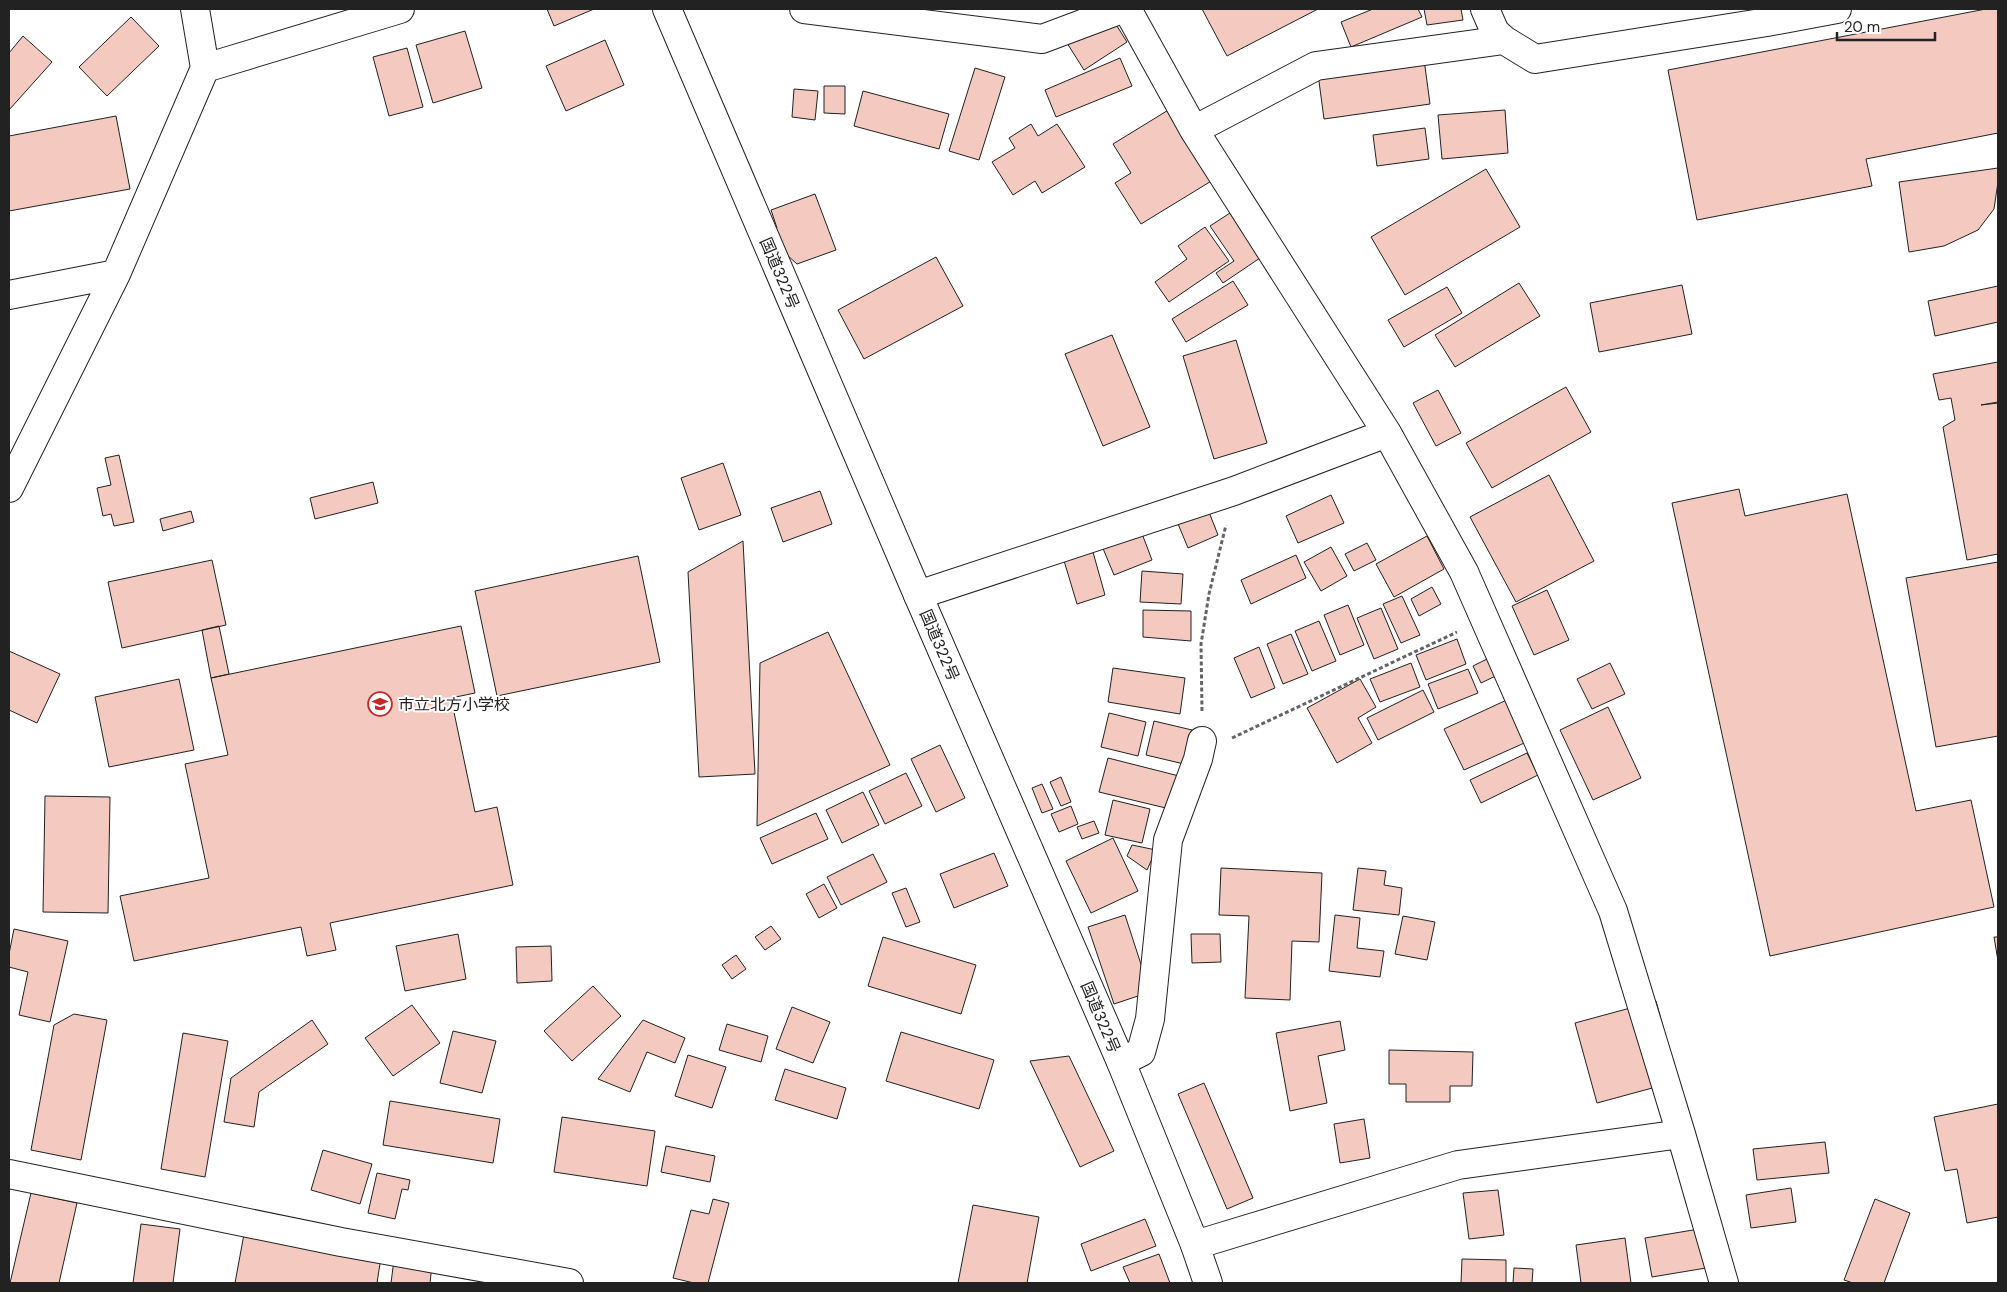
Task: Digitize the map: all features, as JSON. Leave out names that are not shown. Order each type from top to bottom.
[{"type":"main road","points":[[9,488],[116,274],[205,68],[195,9]]},
{"type":"main road","points":[[205,68],[400,9]]},
{"type":"main road","name":"国道322号","points":[[667,9],[918,595],[1121,1062],[1195,1245],[1208,1283]]},
{"type":"main road","points":[[804,9],[1042,39],[1122,9]]},
{"type":"main road","points":[[1128,9],[1194,130],[1387,433],[1464,572],[1613,911],[1682,1134],[1724,1283]]},
{"type":"main road","points":[[1485,9],[1495,32],[1504,40],[1535,59],[1838,9]]},
{"type":"main road","points":[[1194,130],[1316,66],[1504,40]]},
{"type":"main road","points":[[9,295],[116,274]]},
{"type":"main road","points":[[918,595],[1234,491],[1387,433]]},
{"type":"main road","points":[[1121,1062],[1141,1052],[1150,1019],[1168,840],[1198,759],[1202,741]]},
{"type":"main road","points":[[1195,1245],[1458,1165],[1682,1134]]},
{"type":"main road","points":[[9,1174],[341,1242],[569,1283]]},
{"type":"path","points":[[1234,491],[1208,594],[1201,644],[1202,741],[1221,744],[1485,619]]},
{"type":"building","points":[[547,9],[594,9],[554,26]]},
{"type":"building","points":[[1202,9],[1318,9],[1227,56]]},
{"type":"building","points":[[1373,9],[1418,9],[1422,17],[1351,47],[1341,22]]},
{"type":"building","points":[[1424,9],[1461,9],[1463,20],[1427,25]]},
{"type":"building","points":[[1986,9],[1998,9],[1998,133],[1866,159],[1872,186],[1697,220],[1668,70]]},
{"type":"building","points":[[1110,15],[1127,42],[1084,70],[1067,43]]},
{"type":"building","points":[[131,17],[159,46],[107,96],[79,67]]},
{"type":"building","points":[[465,31],[482,88],[433,103],[416,45]]},
{"type":"building","points":[[23,36],[52,62],[9,110],[9,53]]},
{"type":"building","points":[[605,40],[624,85],[566,111],[546,66]]},
{"type":"building","points":[[407,48],[423,107],[389,116],[373,57]]},
{"type":"building","points":[[1120,58],[1132,86],[1056,117],[1045,90]]},
{"type":"building","points":[[1424,59],[1430,104],[1324,119],[1318,74]]},
{"type":"building","points":[[975,68],[1005,77],[979,160],[949,151]]},
{"type":"building","points":[[824,86],[845,86],[845,114],[824,113]]},
{"type":"building","points":[[794,89],[818,91],[815,120],[792,117]]},
{"type":"building","points":[[863,91],[949,114],[939,149],[854,126]]},
{"type":"building","points":[[1170,109],[1213,180],[1141,224],[1115,183],[1131,173],[1113,144]]},
{"type":"building","points":[[1505,110],[1508,153],[1442,159],[1438,115]]},
{"type":"building","points":[[116,116],[130,189],[9,211],[9,136]]},
{"type":"building","points":[[1031,124],[1038,136],[1057,124],[1085,167],[1042,193],[1035,181],[1013,195],[992,162],[1015,148],[1009,138]]},
{"type":"building","points":[[1425,128],[1429,159],[1377,166],[1373,135]]},
{"type":"building","points":[[1998,168],[1994,209],[1978,230],[1944,246],[1909,252],[1899,182]]},
{"type":"building","points":[[1486,169],[1520,227],[1405,295],[1371,237]]},
{"type":"building","points":[[815,194],[836,250],[797,264],[786,254],[770,231],[777,228],[771,210]]},
{"type":"building","points":[[1230,213],[1260,258],[1223,283],[1216,273],[1234,261],[1210,226]]},
{"type":"building","points":[[1205,227],[1229,261],[1169,302],[1155,282],[1187,259],[1178,246]]},
{"type":"building","points":[[936,257],[963,306],[864,359],[838,310]]},
{"type":"building","points":[[1233,281],[1248,305],[1186,342],[1172,319]]},
{"type":"building","points":[[1519,283],[1540,316],[1455,367],[1435,335]]},
{"type":"building","points":[[1682,285],[1692,334],[1599,352],[1590,303]]},
{"type":"building","points":[[1998,286],[1998,322],[1935,336],[1928,301]]},
{"type":"building","points":[[1447,287],[1462,313],[1404,347],[1388,320]]},
{"type":"building","points":[[1112,335],[1150,427],[1103,446],[1065,354]]},
{"type":"building","points":[[1236,340],[1267,443],[1214,459],[1183,356]]},
{"type":"building","points":[[1998,362],[1998,402],[1981,405],[1998,403],[1998,554],[1967,560],[1943,427],[1955,420],[1951,398],[1939,400],[1933,374]]},
{"type":"building","points":[[1566,387],[1591,432],[1492,488],[1466,443]]},
{"type":"building","points":[[1438,390],[1461,433],[1436,446],[1413,403]]},
{"type":"building","points":[[119,455],[134,522],[114,526],[111,514],[103,516],[97,488],[111,485],[105,458]]},
{"type":"building","points":[[723,463],[741,515],[699,530],[681,478]]},
{"type":"building","points":[[1549,475],[1594,561],[1516,602],[1470,517]]},
{"type":"building","points":[[373,482],[378,503],[315,519],[310,498]]},
{"type":"building","points":[[1739,489],[1745,516],[1847,494],[1916,811],[1971,800],[1994,907],[1770,956],[1672,503]]},
{"type":"building","points":[[820,491],[832,524],[783,542],[771,508]]},
{"type":"building","points":[[1331,495],[1344,523],[1298,543],[1286,516]]},
{"type":"building","points":[[1207,507],[1218,535],[1188,548],[1176,519]]},
{"type":"building","points":[[191,511],[194,522],[163,531],[160,519]]},
{"type":"building","points":[[1141,531],[1152,560],[1114,575],[1102,546]]},
{"type":"building","points":[[1427,536],[1444,569],[1394,597],[1376,564]]},
{"type":"building","points":[[743,541],[755,774],[699,777],[688,572]]},
{"type":"building","points":[[1367,543],[1376,560],[1354,571],[1345,554]]},
{"type":"building","points":[[1091,545],[1105,595],[1077,604],[1062,554]]},
{"type":"building","points":[[1331,547],[1347,576],[1321,591],[1304,562]]},
{"type":"building","points":[[1296,555],[1306,578],[1251,604],[1241,580]]},
{"type":"building","points":[[638,556],[660,662],[497,696],[475,591]]},
{"type":"building","points":[[212,560],[226,625],[122,648],[108,582]]},
{"type":"building","points":[[1998,562],[1998,736],[1936,747],[1906,578]]},
{"type":"building","points":[[1142,571],[1183,574],[1181,604],[1140,602]]},
{"type":"building","points":[[1432,587],[1441,604],[1419,616],[1411,599]]},
{"type":"building","points":[[1547,590],[1569,640],[1534,655],[1512,606]]},
{"type":"building","points":[[1402,596],[1420,635],[1401,643],[1383,604]]},
{"type":"building","points":[[1348,605],[1364,645],[1340,655],[1324,615]]},
{"type":"building","points":[[1381,608],[1398,649],[1374,659],[1357,618]]},
{"type":"building","points":[[1143,610],[1191,611],[1191,641],[1143,637]]},
{"type":"building","points":[[1319,621],[1336,661],[1312,671],[1295,631]]},
{"type":"building","points":[[219,626],[229,674],[211,678],[202,630]]},
{"type":"building","points":[[461,626],[475,693],[451,698],[475,812],[497,807],[513,885],[330,923],[336,950],[307,956],[301,927],[134,961],[120,896],[209,878],[185,764],[228,755],[211,678]]},
{"type":"building","points":[[828,632],[890,765],[757,826],[760,663]]},
{"type":"building","points":[[1291,634],[1308,674],[1283,684],[1267,644]]},
{"type":"building","points":[[1457,639],[1466,664],[1426,680],[1416,655]]},
{"type":"building","points":[[1259,647],[1275,688],[1251,698],[1234,658]]},
{"type":"building","points":[[9,651],[60,674],[37,723],[9,710]]},
{"type":"building","points":[[1495,655],[1504,672],[1481,683],[1473,666]]},
{"type":"building","points":[[1411,663],[1420,687],[1380,702],[1370,679]]},
{"type":"building","points":[[1610,663],[1625,694],[1592,709],[1577,679]]},
{"type":"building","points":[[1113,668],[1185,678],[1180,714],[1108,702]]},
{"type":"building","points":[[1468,669],[1478,693],[1438,709],[1428,684]]},
{"type":"building","points":[[179,679],[194,750],[109,767],[95,697]]},
{"type":"building","points":[[1360,679],[1376,707],[1358,718],[1372,743],[1337,763],[1307,708]]},
{"type":"building","points":[[1423,690],[1434,712],[1378,740],[1367,718]]},
{"type":"building","points":[[1511,698],[1531,740],[1464,770],[1444,729]]},
{"type":"building","points":[[1608,707],[1641,778],[1593,800],[1560,730]]},
{"type":"building","points":[[1109,713],[1146,722],[1138,756],[1101,747]]},
{"type":"building","points":[[1154,721],[1192,730],[1184,764],[1146,755]]},
{"type":"building","points":[[940,745],[965,798],[936,812],[911,759]]},
{"type":"building","points":[[1527,753],[1538,775],[1481,803],[1470,780]]},
{"type":"building","points":[[1108,758],[1179,776],[1170,809],[1099,792]]},
{"type":"building","points":[[906,773],[922,806],[885,824],[869,791]]},
{"type":"building","points":[[1061,777],[1071,802],[1061,806],[1050,782]]},
{"type":"building","points":[[1042,784],[1053,809],[1042,813],[1032,788]]},
{"type":"building","points":[[863,792],[879,825],[842,843],[826,810]]},
{"type":"building","points":[[45,796],[110,797],[108,913],[43,912]]},
{"type":"building","points":[[1113,800],[1150,809],[1142,843],[1105,835]]},
{"type":"building","points":[[1071,806],[1078,824],[1059,832],[1051,814]]},
{"type":"building","points":[[816,813],[828,839],[772,864],[760,838]]},
{"type":"building","points":[[1094,821],[1099,833],[1082,839],[1077,827]]},
{"type":"building","points":[[1113,838],[1138,891],[1091,913],[1066,861]]},
{"type":"building","points":[[1132,845],[1156,850],[1147,870],[1127,856]]},
{"type":"building","points":[[994,853],[1008,886],[954,908],[940,874]]},
{"type":"building","points":[[873,854],[887,882],[841,905],[827,877]]},
{"type":"building","points":[[1221,868],[1322,873],[1319,942],[1292,941],[1290,1000],[1245,998],[1249,916],[1219,915]]},
{"type":"building","points":[[1358,868],[1386,871],[1384,885],[1402,888],[1399,915],[1353,910]]},
{"type":"building","points":[[824,884],[837,908],[819,918],[806,894]]},
{"type":"building","points":[[906,888],[920,922],[906,927],[892,893]]},
{"type":"building","points":[[1125,915],[1150,992],[1114,1004],[1088,927]]},
{"type":"building","points":[[1335,915],[1360,918],[1357,948],[1384,951],[1380,977],[1329,971]]},
{"type":"building","points":[[1403,916],[1435,922],[1427,960],[1395,954]]},
{"type":"building","points":[[771,926],[781,939],[765,950],[755,937]]},
{"type":"building","points":[[14,929],[68,941],[50,1022],[19,1015],[28,972],[9,967],[9,954]]},
{"type":"building","points":[[458,934],[466,979],[405,991],[396,946]]},
{"type":"building","points":[[1191,934],[1220,934],[1221,962],[1192,963]]},
{"type":"building","points":[[883,937],[976,965],[961,1014],[868,986]]},
{"type":"building","points":[[1994,937],[1998,937],[1998,961]]},
{"type":"building","points":[[551,946],[552,981],[517,983],[516,947]]},
{"type":"building","points":[[736,955],[746,969],[732,979],[722,965]]},
{"type":"building","points":[[593,986],[621,1016],[572,1061],[544,1031]]},
{"type":"building","points":[[1656,1001],[1678,1081],[1597,1103],[1575,1023]]},
{"type":"building","points":[[412,1005],[440,1043],[393,1076],[365,1038]]},
{"type":"building","points":[[792,1007],[830,1022],[813,1063],[776,1049]]},
{"type":"building","points":[[74,1014],[107,1020],[81,1160],[31,1150],[54,1025]]},
{"type":"building","points":[[312,1020],[328,1044],[259,1092],[254,1127],[224,1122],[231,1078]]},
{"type":"building","points":[[643,1020],[685,1038],[675,1063],[647,1052],[630,1092],[598,1079]]},
{"type":"building","points":[[1340,1021],[1345,1050],[1318,1056],[1327,1103],[1290,1111],[1276,1033]]},
{"type":"building","points":[[727,1024],[768,1036],[761,1062],[719,1050]]},
{"type":"building","points":[[453,1031],[496,1041],[482,1093],[440,1083]]},
{"type":"building","points":[[901,1032],[994,1060],[979,1109],[886,1081]]},
{"type":"building","points":[[183,1033],[228,1041],[205,1177],[161,1169]]},
{"type":"building","points":[[1389,1050],[1473,1052],[1472,1086],[1450,1086],[1450,1102],[1406,1102],[1406,1084],[1389,1084]]},
{"type":"building","points":[[688,1055],[726,1067],[712,1108],[675,1096]]},
{"type":"building","points":[[1069,1056],[1114,1151],[1080,1167],[1030,1061]]},
{"type":"building","points":[[785,1069],[846,1088],[837,1119],[775,1100]]},
{"type":"building","points":[[1204,1083],[1253,1198],[1227,1209],[1178,1094]]},
{"type":"building","points":[[390,1101],[500,1119],[493,1163],[383,1145]]},
{"type":"building","points":[[1998,1104],[1998,1217],[1967,1223],[1957,1169],[1945,1171],[1934,1117]]},
{"type":"building","points":[[562,1117],[655,1131],[647,1186],[554,1172]]},
{"type":"building","points":[[1364,1119],[1370,1158],[1340,1163],[1334,1124]]},
{"type":"building","points":[[1825,1142],[1829,1173],[1757,1180],[1753,1149]]},
{"type":"building","points":[[666,1146],[715,1156],[710,1182],[661,1172]]},
{"type":"building","points":[[323,1150],[372,1164],[360,1204],[311,1190]]},
{"type":"building","points":[[377,1173],[410,1180],[408,1190],[402,1189],[395,1219],[368,1213]]},
{"type":"building","points":[[1791,1188],[1796,1222],[1751,1228],[1746,1195]]},
{"type":"building","points":[[1498,1190],[1504,1235],[1469,1239],[1463,1193]]},
{"type":"building","points":[[31,1193],[77,1203],[59,1283],[10,1283]]},
{"type":"building","points":[[713,1199],[729,1203],[708,1283],[694,1283],[673,1278],[691,1210],[709,1214]]},
{"type":"building","points":[[1875,1199],[1910,1213],[1884,1283],[1853,1283],[1844,1280]]},
{"type":"building","points":[[973,1205],[1039,1217],[1027,1283],[958,1283]]},
{"type":"building","points":[[1145,1219],[1156,1246],[1091,1271],[1081,1244]]},
{"type":"building","points":[[141,1224],[180,1229],[173,1283],[133,1283]]},
{"type":"building","points":[[1699,1229],[1706,1268],[1652,1277],[1645,1238]]},
{"type":"building","points":[[244,1234],[381,1257],[377,1283],[235,1283]]},
{"type":"building","points":[[1625,1238],[1631,1283],[1581,1283],[1576,1245]]},
{"type":"building","points":[[1159,1254],[1170,1283],[1130,1283],[1123,1267]]},
{"type":"building","points":[[1462,1259],[1506,1260],[1506,1283],[1461,1283]]},
{"type":"building","points":[[394,1260],[432,1265],[430,1283],[391,1283]]},
{"type":"building","points":[[1514,1268],[1533,1269],[1532,1283],[1513,1283]]},
{"type":"place","name":"市立北方小学校","points":[[380,704]]}]
